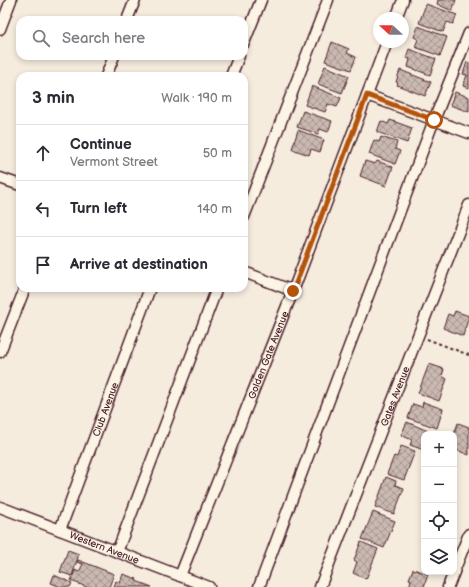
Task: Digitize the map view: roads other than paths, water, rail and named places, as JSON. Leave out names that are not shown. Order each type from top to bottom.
[{"type":"street","points":[[0,29],[11,0]]},
{"type":"street","points":[[129,16],[135,0]]},
{"type":"street","points":[[248,33],[261,0]]},
{"type":"street","points":[[248,207],[328,0]]},
{"type":"street","points":[[399,12],[404,0]]},
{"type":"street","points":[[259,587],[434,120],[469,33]]},
{"type":"street","name":"Golden Gate Avenue","points":[[180,576],[293,291],[385,48]]},
{"type":"street","points":[[108,72],[112,60]]},
{"type":"street","points":[[233,72],[237,60]]},
{"type":"street","points":[[367,95],[469,133]]},
{"type":"street","points":[[0,178],[16,184]]},
{"type":"street","name":"Gates Avenue","points":[[320,587],[469,204]]},
{"type":"street","points":[[248,274],[293,291]]},
{"type":"street","points":[[0,352],[23,292]]},
{"type":"street","name":"Club Avenue","points":[[60,530],[149,292]]},
{"type":"street","points":[[117,552],[215,292]]},
{"type":"street","name":"Western Avenue","points":[[0,507],[209,587]]},
{"type":"street","points":[[457,564],[469,534]]},
{"type":"street","points":[[448,587],[453,575]]}]
